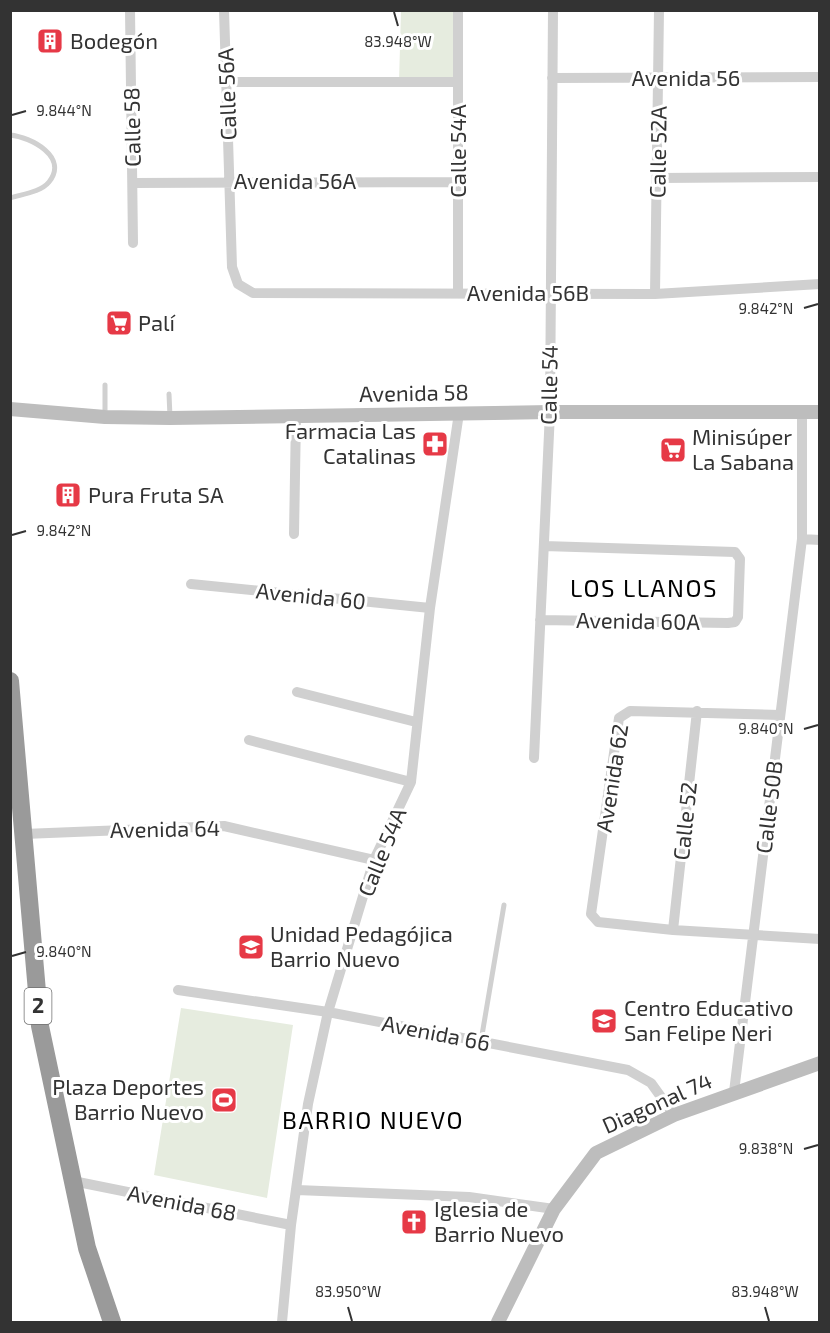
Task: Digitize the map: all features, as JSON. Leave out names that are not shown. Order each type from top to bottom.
[{"type":"highway","name":"2","points":[[10,681],[15,795],[24,834],[40,1026],[87,1248],[112,1323]]},
{"type":"main road","name":"Avenida 58","points":[[10,409],[105,417],[170,418],[550,412],[802,414],[819,412]]},
{"type":"main road","name":"Diagonal 74","points":[[498,1323],[554,1209],[596,1153],[674,1114],[819,1063]]},
{"type":"street","name":"Calle 58","points":[[130,10],[133,243]]},
{"type":"street","name":"Calle 56A","points":[[224,10],[232,267],[238,284]]},
{"type":"street","name":"Calle 54A","points":[[458,10],[458,292]]},
{"type":"street","name":"Calle 54","points":[[534,758],[550,412],[553,10]]},
{"type":"street","name":"Calle 52A","points":[[656,294],[659,10]]},
{"type":"street","name":"Avenida 56","points":[[552,78],[819,77]]},
{"type":"street","points":[[226,82],[458,82]]},
{"type":"street","points":[[659,178],[819,177]]},
{"type":"street","name":"Avenida 56A","points":[[132,183],[458,182]]},
{"type":"street","name":"Avenida 56B","points":[[238,284],[253,292],[656,294],[819,284]]},
{"type":"street","name":"Calle 54A","points":[[282,1323],[291,1225],[308,1104],[328,1012],[374,860],[411,782],[430,608],[459,414]]},
{"type":"street","name":"Calle 50B","points":[[734,1092],[802,539],[802,414]]},
{"type":"street","points":[[294,534],[296,417]]},
{"type":"street","points":[[802,539],[819,540]]},
{"type":"street","name":"Avenida 60A","points":[[540,620],[735,622],[738,617],[740,559],[735,552],[543,546]]},
{"type":"street","name":"Avenida 60","points":[[191,584],[430,608]]},
{"type":"street","points":[[297,692],[416,722]]},
{"type":"street","name":"Avenida 62","points":[[673,930],[598,922],[591,914],[619,718],[630,711],[780,715]]},
{"type":"street","name":"Calle 52","points":[[673,930],[697,711]]},
{"type":"street","points":[[249,740],[411,782]]},
{"type":"street","name":"Avenida 64","points":[[24,834],[224,826],[374,860]]},
{"type":"street","points":[[673,930],[819,939]]},
{"type":"street","name":"Avenida 66","points":[[178,990],[328,1012],[628,1070],[651,1083],[674,1114]]},
{"type":"street","name":"Avenida 68","points":[[73,1181],[291,1225]]},
{"type":"street","points":[[297,1190],[469,1197],[554,1209]]},
{"type":"lane","points":[[10,135],[36,141],[52,156],[55,171],[48,183],[36,190],[10,198]]},
{"type":"lane","points":[[105,385],[105,417]]},
{"type":"lane","points":[[169,394],[170,418]]},
{"type":"lane","points":[[481,1041],[504,905]]},
{"type":"shaded area","points":[[401,11],[458,11],[458,82],[399,82]]},
{"type":"shaded area","name":"Plaza Deportes Barrio Nuevo","points":[[181,1008],[293,1025],[267,1198],[154,1175]]},
{"type":"place","name":"Bodegón","points":[[50,41]]},
{"type":"place","name":"Palí","points":[[119,323]]},
{"type":"place","name":"Farmacia Las Catalinas","points":[[435,444]]},
{"type":"place","name":"Minisúper La Sabana","points":[[673,450]]},
{"type":"place","name":"Pura Fruta SA","points":[[68,495]]},
{"type":"place","name":"Unidad Pedagójica Barrio Nuevo","points":[[251,947]]},
{"type":"place","name":"Centro Educativo San Felipe Neri","points":[[604,1021]]},
{"type":"place","name":"Plaza Deportes Barrio Nuevo","points":[[224,1100]]},
{"type":"place","name":"Iglesia de Barrio Nuevo","points":[[414,1222]]},
{"type":"district","name":"LOS LLANOS","points":[[644,589]]},
{"type":"district","name":"BARRIO NUEVO","points":[[373,1121]]}]
